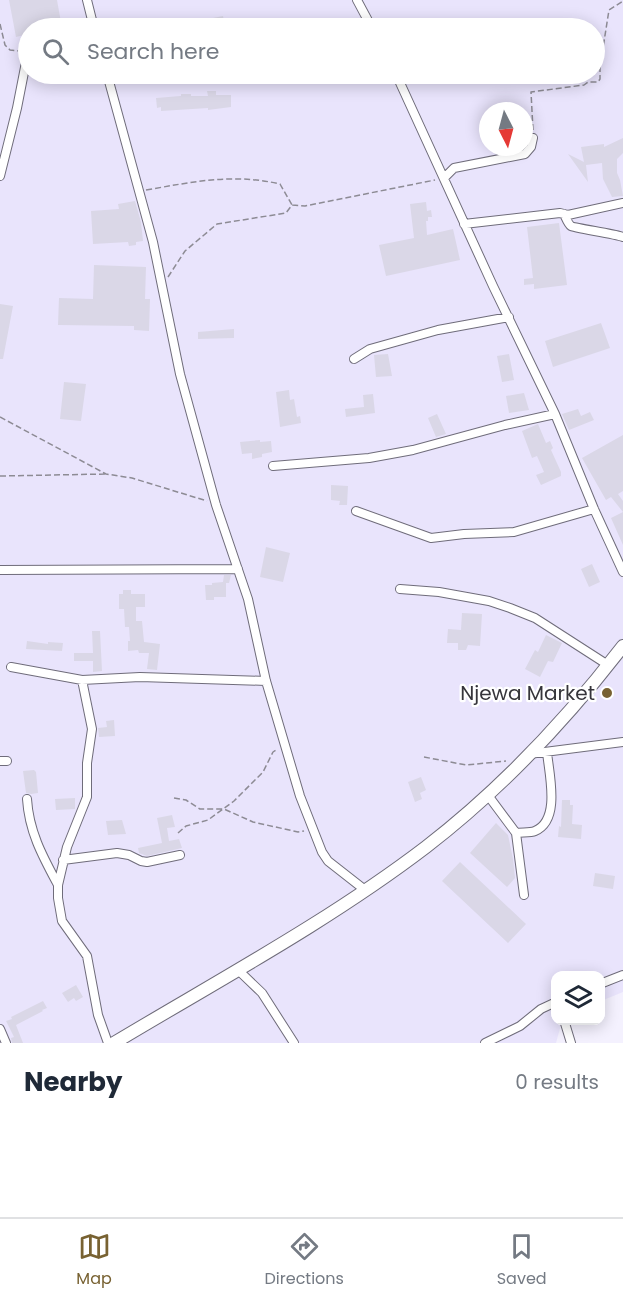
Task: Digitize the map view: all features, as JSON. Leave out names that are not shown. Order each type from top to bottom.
[{"type":"highway","points":[[114,1043],[365,890],[427,845],[487,794],[525,757],[623,646]]},
{"type":"street","points":[[87,0],[92,18]]},
{"type":"street","points":[[357,0],[367,18]]},
{"type":"street","points":[[0,176],[17,108],[20,84]]},
{"type":"street","points":[[109,84],[153,242],[180,374],[216,505],[255,623],[266,681],[285,747],[312,828],[328,861],[365,890]]},
{"type":"street","points":[[401,84],[464,224],[555,414],[623,572]]},
{"type":"street","points":[[444,178],[454,168],[515,156]]},
{"type":"street","points":[[464,224],[560,213],[568,215],[623,203]]},
{"type":"street","points":[[564,214],[573,228],[601,231],[623,237]]},
{"type":"street","points":[[354,359],[370,349],[438,330],[509,317]]},
{"type":"street","points":[[273,466],[369,458],[413,450],[555,414]]},
{"type":"street","points":[[356,511],[431,538],[514,532],[594,509]]},
{"type":"street","points":[[0,570],[238,569]]},
{"type":"street","points":[[400,589],[439,592],[489,601],[510,608],[535,618],[608,665]]},
{"type":"street","points":[[11,667],[82,680],[132,676],[266,681]]},
{"type":"street","points":[[82,680],[92,729],[87,762],[87,797],[63,860],[58,885],[60,918],[87,956],[98,1016],[108,1043]]},
{"type":"street","points":[[525,757],[623,742]]},
{"type":"street","points":[[516,833],[536,831],[550,818],[551,800],[547,752]]},
{"type":"street","points":[[487,794],[516,833],[524,895]]},
{"type":"street","points":[[27,800],[28,818],[39,851],[58,885]]},
{"type":"street","points":[[63,860],[117,853],[147,862],[180,855]]},
{"type":"street","points":[[237,969],[262,993],[294,1043]]},
{"type":"street","points":[[605,982],[623,975]]},
{"type":"street","points":[[485,1043],[520,1026],[551,1004]]},
{"type":"street","points":[[566,1025],[571,1043]]},
{"type":"street","points":[[0,1029],[6,1043]]},
{"type":"path","points":[[605,35],[609,10],[623,1]]},
{"type":"path","points":[[0,24],[8,50],[18,51]]},
{"type":"path","points":[[531,102],[531,92],[585,84]]},
{"type":"path","points":[[292,205],[305,206],[444,178]]},
{"type":"path","points":[[139,191],[203,179],[265,180],[280,184],[292,205]]},
{"type":"path","points":[[162,286],[185,251],[218,224],[285,213],[292,205]]},
{"type":"path","points":[[0,417],[106,474]]},
{"type":"path","points":[[0,476],[106,474],[132,478],[216,505]]},
{"type":"path","points":[[178,833],[186,826],[208,820],[224,809],[248,789],[263,772],[273,752],[285,747]]},
{"type":"path","points":[[424,757],[466,765],[525,757]]},
{"type":"path","points":[[174,798],[186,800],[200,809],[224,809],[253,822],[298,832],[312,828]]},
{"type":"shaded area","points":[[0,0],[623,0],[623,992],[605,999],[605,971],[551,971],[551,1025],[561,1025],[556,1043],[0,1043]]},
{"type":"building","points":[[9,0],[57,0],[60,18],[18,18],[18,36],[16,37]]},
{"type":"building","points":[[207,91],[216,91],[216,95],[231,95],[231,107],[161,111],[161,107],[157,108],[156,98],[181,96],[181,94],[208,96]]},
{"type":"building","points":[[623,138],[623,153],[617,159],[617,173],[623,196],[612,197],[603,179],[602,163],[586,165],[588,182],[568,154],[584,162],[581,147],[604,144],[604,147]]},
{"type":"building","points":[[135,201],[143,241],[129,246],[128,242],[93,244],[91,211],[119,209],[118,204]]},
{"type":"building","points":[[426,202],[427,211],[431,210],[432,217],[428,217],[426,221],[427,235],[453,229],[460,260],[386,276],[379,245],[414,238],[410,204]]},
{"type":"building","points":[[559,223],[567,285],[534,289],[534,284],[524,285],[524,279],[533,278],[527,227]]},
{"type":"building","points":[[94,265],[146,267],[145,299],[150,299],[149,331],[134,330],[134,326],[58,325],[59,298],[93,299]]},
{"type":"building","points":[[0,304],[13,306],[3,359],[0,359]]},
{"type":"building","points":[[601,323],[610,348],[553,367],[545,341]]},
{"type":"building","points":[[234,329],[234,338],[198,339],[198,332]]},
{"type":"building","points":[[388,354],[392,376],[376,377],[374,355]]},
{"type":"building","points":[[509,354],[514,380],[502,382],[497,356]]},
{"type":"building","points":[[64,382],[86,384],[81,421],[60,419]]},
{"type":"building","points":[[289,390],[290,400],[294,399],[297,417],[300,416],[301,423],[280,427],[276,392]]},
{"type":"building","points":[[524,393],[529,410],[509,413],[506,396]]},
{"type":"building","points":[[373,394],[375,413],[346,417],[345,409],[364,407],[363,395]]},
{"type":"building","points":[[578,409],[581,416],[590,412],[594,420],[569,430],[562,414]]},
{"type":"building","points":[[437,414],[446,434],[436,437],[428,418]]},
{"type":"building","points":[[538,424],[546,443],[550,441],[553,448],[551,450],[561,472],[561,476],[541,485],[536,475],[544,472],[537,456],[532,458],[522,431]]},
{"type":"building","points":[[623,435],[623,491],[618,494],[623,501],[623,512],[611,497],[606,500],[582,458]]},
{"type":"building","points":[[260,440],[260,442],[271,441],[272,452],[252,459],[252,453],[242,454],[240,442]]},
{"type":"building","points":[[331,485],[348,486],[347,505],[339,505],[340,501],[331,500]]},
{"type":"building","points":[[623,512],[623,545],[611,518]]},
{"type":"building","points":[[266,547],[290,553],[283,582],[260,577]]},
{"type":"building","points":[[592,564],[600,582],[589,587],[581,569]]},
{"type":"building","points":[[224,575],[231,575],[229,583],[226,583],[226,597],[206,600],[205,585],[223,582]]},
{"type":"building","points":[[123,590],[131,590],[131,594],[145,594],[145,607],[136,607],[136,621],[142,621],[144,642],[160,644],[157,670],[147,669],[149,653],[139,653],[138,650],[128,651],[129,627],[125,627],[124,609],[119,609],[119,594],[123,594]]},
{"type":"building","points":[[462,613],[482,614],[480,646],[468,645],[466,650],[458,650],[458,643],[447,643],[448,629],[461,630]]},
{"type":"building","points":[[92,631],[100,631],[102,671],[93,672],[93,661],[74,661],[74,653],[93,653]]},
{"type":"building","points":[[546,635],[562,643],[553,662],[548,661],[540,677],[525,669],[535,650],[538,652]]},
{"type":"building","points":[[27,641],[48,644],[48,642],[63,643],[62,651],[26,649]]},
{"type":"building","points":[[114,720],[115,736],[99,737],[98,728],[107,727],[106,721]]},
{"type":"building","points":[[34,770],[38,793],[26,793],[23,771]]},
{"type":"building","points":[[421,777],[426,790],[420,793],[422,799],[415,802],[408,782]]},
{"type":"building","points":[[75,798],[75,809],[56,810],[55,799]]},
{"type":"building","points":[[562,800],[570,800],[570,805],[573,805],[572,824],[582,825],[581,839],[558,837],[559,826],[561,827]]},
{"type":"building","points":[[172,815],[175,827],[167,828],[169,841],[179,839],[182,848],[147,856],[139,853],[138,848],[162,843],[157,818]]},
{"type":"building","points":[[122,820],[126,834],[108,835],[106,821]]},
{"type":"building","points":[[496,823],[508,835],[513,859],[515,878],[507,887],[470,853]]},
{"type":"building","points":[[460,862],[526,924],[508,943],[442,881]]},
{"type":"building","points":[[595,873],[615,876],[613,889],[593,886]]},
{"type":"building","points":[[76,985],[83,997],[76,1001],[74,998],[68,1002],[62,993]]},
{"type":"building","points":[[43,1001],[47,1008],[16,1025],[23,1043],[12,1043],[11,1038],[14,1037],[6,1021]]},
{"type":"place","name":"Njewa Market","points":[[607,693]]}]
